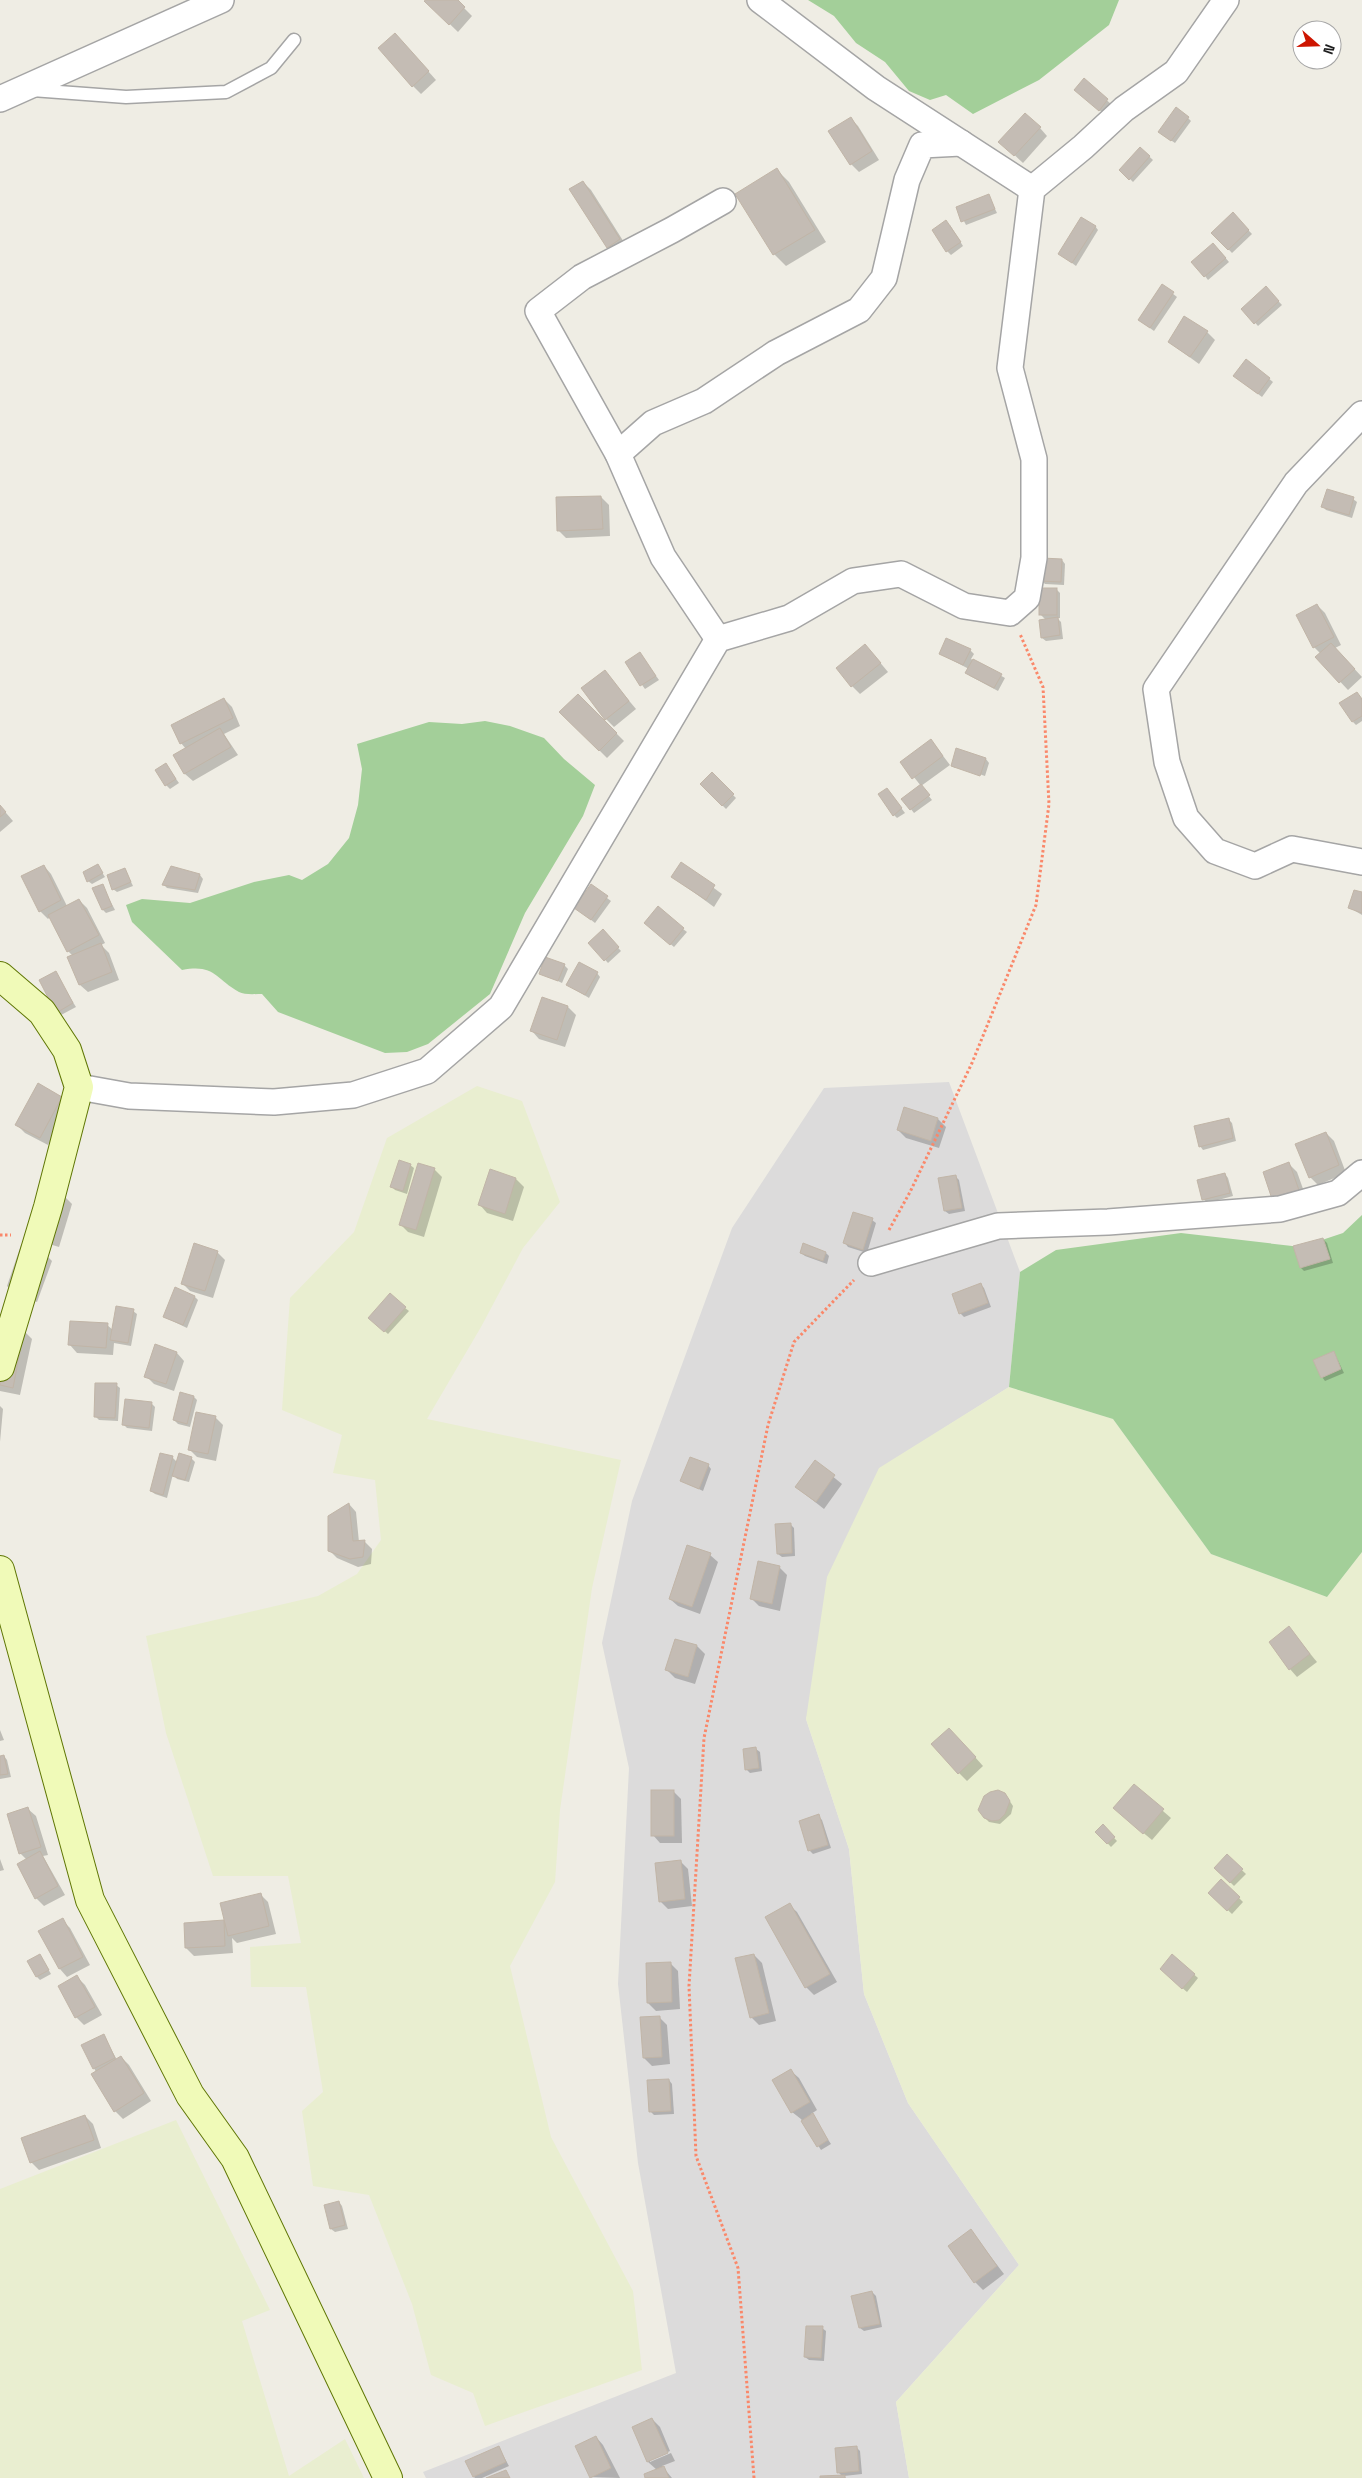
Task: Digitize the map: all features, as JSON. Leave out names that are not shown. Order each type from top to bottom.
[{"type":"street","points":[[11,94],[221,0]]},
{"type":"street","points":[[760,0],[876,88],[1032,189]]},
{"type":"street","points":[[79,1087],[128,1096],[274,1102],[353,1095],[427,1071],[501,1007],[718,639],[789,618],[853,581],[901,574],[964,606],[1010,613],[1027,598],[1034,558],[1034,459],[1010,368],[1032,189],[1083,148],[1124,109],[1176,72],[1226,0]]},
{"type":"street","points":[[618,454],[652,423],[704,400],[776,353],[859,310],[884,278],[907,180],[922,145],[961,143]]},
{"type":"street","points":[[718,639],[663,557],[618,454],[538,311],[582,277],[723,201]]},
{"type":"street","points":[[1362,414],[1296,483],[1156,689],[1166,762],[1186,818],[1215,851],[1255,866],[1292,849],[1362,862]]},
{"type":"street","points":[[0,976],[42,1012],[67,1050],[79,1087],[48,1207],[0,1367]]},
{"type":"street","points":[[871,1263],[998,1226],[1108,1222],[1280,1209],[1338,1193],[1362,1173]]},
{"type":"street","points":[[0,1570],[90,1900],[190,2095],[235,2158],[388,2478]]},
{"type":"lane","points":[[11,94],[126,97],[226,92],[271,68],[294,40]]},
{"type":"path","points":[[754,2478],[738,2268],[696,2156],[689,1986],[704,1738],[768,1425],[794,1342],[871,1263],[910,1192],[972,1063],[1036,905],[1049,804],[1043,687],[1010,613]]},
{"type":"shaded area","points":[[949,1082],[1020,1272],[1009,1387],[879,1469],[806,1719],[849,1849],[864,1994],[908,2103],[1019,2265],[896,2402],[909,2478],[426,2478],[423,2472],[676,2373],[638,2163],[618,1984],[629,1768],[602,1643],[632,1501],[732,1228],[824,1088]]},
{"type":"green space","points":[[808,0],[1119,0],[1109,25],[1039,80],[973,114],[946,95],[930,100],[909,91],[885,62],[856,43],[834,16]]},
{"type":"green space","points":[[485,721],[510,726],[544,738],[564,759],[595,785],[583,816],[525,913],[490,994],[428,1044],[407,1052],[385,1053],[278,1012],[262,994],[241,993],[208,971],[201,969],[182,970],[132,922],[126,905],[142,899],[190,903],[254,882],[289,875],[302,880],[328,864],[349,838],[358,805],[362,769],[357,744],[429,722],[462,724]]},
{"type":"green space","points":[[477,1086],[522,1101],[560,1202],[523,1248],[481,1327],[427,1419],[621,1460],[592,1588],[560,1810],[555,1882],[510,1966],[551,2137],[633,2291],[642,2370],[485,2426],[473,2393],[431,2375],[412,2304],[369,2195],[313,2186],[302,2111],[323,2092],[306,1987],[251,1987],[250,1947],[301,1943],[288,1876],[213,1876],[166,1733],[146,1636],[318,1596],[357,1574],[381,1540],[375,1480],[333,1473],[342,1435],[282,1410],[290,1298],[354,1232],[387,1138]]},
{"type":"green space","points":[[1362,1215],[1362,1552],[1327,1597],[1211,1554],[1113,1419],[1009,1387],[1020,1272],[1056,1250],[1181,1233],[1301,1247],[1343,1233]]},
{"type":"green space","points":[[1009,1387],[1113,1419],[1211,1554],[1327,1597],[1362,1552],[1362,2478],[909,2478],[896,2402],[1019,2265],[908,2103],[864,1994],[849,1849],[806,1719],[827,1577],[879,1468]]},
{"type":"green space","points":[[176,2120],[270,2310],[242,2321],[289,2476],[345,2439],[364,2478],[0,2478],[0,2189]]},
{"type":"building","points":[[458,0],[465,7],[449,25],[424,1]]},
{"type":"building","points":[[395,33],[429,71],[412,87],[378,48]]},
{"type":"building","points":[[1084,78],[1108,99],[1099,111],[1074,90]]},
{"type":"building","points":[[1176,107],[1189,117],[1171,141],[1158,132]]},
{"type":"building","points":[[1025,113],[1041,127],[1014,156],[998,142]]},
{"type":"building","points":[[851,117],[872,151],[850,165],[828,131]]},
{"type":"building","points":[[1140,147],[1150,156],[1129,180],[1119,170]]},
{"type":"building","points":[[777,168],[815,230],[773,255],[735,194]]},
{"type":"building","points":[[583,181],[620,239],[607,248],[569,189]]},
{"type":"building","points":[[989,194],[995,209],[961,222],[956,207]]},
{"type":"building","points":[[1233,212],[1249,230],[1228,250],[1211,233]]},
{"type":"building","points":[[1081,217],[1096,226],[1072,263],[1058,254]]},
{"type":"building","points":[[946,220],[961,242],[946,252],[932,230]]},
{"type":"building","points":[[1213,243],[1226,258],[1204,277],[1191,262]]},
{"type":"building","points":[[1162,284],[1174,292],[1150,328],[1138,320]]},
{"type":"building","points":[[1266,286],[1279,301],[1254,324],[1241,309]]},
{"type":"building","points":[[1184,316],[1208,331],[1190,357],[1168,342]]},
{"type":"building","points":[[1246,359],[1270,378],[1258,394],[1233,376]]},
{"type":"building","points":[[1327,489],[1354,497],[1349,515],[1321,507]]},
{"type":"building","points":[[601,496],[603,529],[557,531],[556,497]]},
{"type":"building","points":[[1042,558],[1062,559],[1061,582],[1040,581]]},
{"type":"building","points":[[1039,588],[1057,588],[1057,615],[1039,615]]},
{"type":"building","points":[[1317,604],[1334,637],[1313,648],[1296,615]]},
{"type":"building","points":[[1058,617],[1060,635],[1041,638],[1039,620]]},
{"type":"building","points":[[946,638],[971,649],[963,665],[939,654]]},
{"type":"building","points":[[1331,643],[1355,669],[1339,683],[1315,657]]},
{"type":"building","points":[[865,644],[881,663],[851,687],[836,668]]},
{"type":"building","points":[[640,652],[656,676],[640,686],[625,662]]},
{"type":"building","points":[[973,659],[1002,674],[994,688],[965,673]]},
{"type":"building","points":[[605,670],[629,701],[605,720],[581,688]]},
{"type":"building","points":[[1357,692],[1362,699],[1362,716],[1352,722],[1339,703]]},
{"type":"building","points":[[578,694],[617,733],[599,751],[559,712]]},
{"type":"building","points":[[224,698],[233,718],[180,744],[171,725]]},
{"type":"building","points":[[220,728],[231,747],[184,774],[173,755]]},
{"type":"building","points":[[931,739],[943,756],[912,779],[900,762]]},
{"type":"building","points":[[956,748],[986,758],[980,776],[951,766]]},
{"type":"building","points":[[166,763],[176,779],[165,786],[155,770]]},
{"type":"building","points":[[712,772],[734,794],[722,806],[700,784]]},
{"type":"building","points":[[921,784],[930,795],[910,810],[901,799]]},
{"type":"building","points":[[887,788],[902,808],[893,816],[878,794]]},
{"type":"building","points":[[0,805],[6,812],[0,817]]},
{"type":"building","points":[[681,862],[715,885],[706,900],[671,877]]},
{"type":"building","points":[[98,864],[103,873],[87,882],[83,872]]},
{"type":"building","points":[[44,865],[61,900],[39,912],[21,876]]},
{"type":"building","points":[[171,866],[200,874],[195,890],[162,885]]},
{"type":"building","points":[[125,868],[131,882],[112,890],[107,875]]},
{"type":"building","points":[[103,884],[112,906],[102,910],[92,888]]},
{"type":"building","points":[[591,884],[608,896],[591,920],[574,908]]},
{"type":"building","points":[[1354,890],[1362,892],[1362,913],[1348,908]]},
{"type":"building","points":[[79,899],[99,935],[67,952],[48,915]]},
{"type":"building","points":[[658,906],[684,928],[670,945],[644,923]]},
{"type":"building","points":[[603,929],[619,947],[604,961],[588,943]]},
{"type":"building","points":[[101,943],[112,972],[79,985],[67,957]]},
{"type":"building","points":[[545,957],[565,964],[558,981],[539,974]]},
{"type":"building","points":[[579,962],[598,972],[585,995],[566,985]]},
{"type":"building","points":[[56,971],[73,1003],[56,1013],[39,980]]},
{"type":"building","points":[[542,997],[568,1006],[557,1040],[530,1031]]},
{"type":"building","points":[[38,1083],[62,1097],[40,1138],[15,1125]]},
{"type":"building","points":[[904,1107],[938,1118],[931,1141],[897,1130]]},
{"type":"building","points":[[1229,1118],[1233,1138],[1199,1147],[1194,1126]]},
{"type":"building","points":[[1326,1132],[1339,1165],[1309,1178],[1295,1144]]},
{"type":"building","points":[[399,1160],[411,1164],[403,1191],[390,1187]]},
{"type":"building","points":[[1289,1162],[1300,1193],[1273,1202],[1263,1172]]},
{"type":"building","points":[[418,1163],[435,1168],[416,1230],[399,1225]]},
{"type":"building","points":[[490,1169],[516,1178],[505,1214],[478,1205]]},
{"type":"building","points":[[1225,1173],[1230,1193],[1202,1200],[1197,1180]]},
{"type":"building","points":[[956,1175],[962,1208],[944,1211],[938,1178]]},
{"type":"building","points":[[853,1212],[873,1218],[863,1250],[843,1243]]},
{"type":"building","points":[[1323,1238],[1330,1259],[1300,1268],[1293,1246]]},
{"type":"building","points":[[194,1243],[218,1251],[205,1291],[181,1284]]},
{"type":"building","points":[[803,1243],[826,1252],[823,1261],[800,1253]]},
{"type":"building","points":[[981,1283],[988,1303],[959,1314],[952,1294]]},
{"type":"building","points":[[175,1287],[195,1296],[183,1325],[163,1317]]},
{"type":"building","points":[[390,1293],[406,1307],[384,1332],[368,1318]]},
{"type":"building","points":[[116,1306],[134,1309],[128,1343],[110,1340]]},
{"type":"building","points":[[70,1321],[108,1323],[106,1348],[68,1345]]},
{"type":"building","points":[[0,1325],[24,1330],[13,1388],[0,1385]]},
{"type":"building","points":[[155,1344],[177,1352],[166,1384],[144,1377]]},
{"type":"building","points":[[1334,1351],[1341,1369],[1321,1378],[1313,1360]]},
{"type":"building","points":[[95,1383],[117,1383],[115,1418],[94,1417]]},
{"type":"building","points":[[180,1392],[194,1396],[187,1424],[173,1420]]},
{"type":"building","points":[[125,1399],[152,1402],[149,1428],[122,1425]]},
{"type":"building","points":[[196,1412],[216,1416],[208,1454],[188,1450]]},
{"type":"building","points":[[160,1453],[173,1456],[163,1495],[150,1491]]},
{"type":"building","points":[[179,1453],[192,1457],[185,1480],[172,1476]]},
{"type":"building","points":[[690,1457],[709,1464],[699,1489],[680,1481]]},
{"type":"building","points":[[815,1460],[835,1475],[816,1502],[795,1487]]},
{"type":"building","points":[[349,1503],[353,1541],[365,1540],[363,1557],[350,1559],[328,1551],[328,1516]]},
{"type":"building","points":[[791,1523],[792,1553],[777,1554],[775,1524]]},
{"type":"building","points":[[687,1545],[711,1553],[692,1607],[669,1599]]},
{"type":"building","points":[[758,1561],[780,1566],[772,1604],[750,1599]]},
{"type":"building","points":[[1289,1626],[1310,1654],[1289,1670],[1269,1642]]},
{"type":"building","points":[[675,1639],[697,1645],[688,1677],[665,1670]]},
{"type":"building","points":[[949,1728],[976,1757],[958,1774],[931,1744]]},
{"type":"building","points":[[756,1747],[759,1768],[745,1770],[743,1749]]},
{"type":"building","points":[[4,1755],[8,1774],[0,1775],[0,1756]]},
{"type":"building","points":[[1134,1784],[1164,1809],[1143,1834],[1113,1808]]},
{"type":"building","points":[[651,1790],[674,1790],[674,1836],[651,1836]]},
{"type":"building","points":[[998,1790],[1005,1793],[1010,1801],[1005,1814],[999,1820],[992,1821],[984,1818],[978,1810],[984,1796]]},
{"type":"building","points":[[28,1807],[41,1847],[19,1854],[7,1814]]},
{"type":"building","points":[[819,1814],[828,1845],[808,1851],[799,1821]]},
{"type":"building","points":[[1103,1824],[1115,1837],[1107,1844],[1095,1832]]},
{"type":"building","points":[[40,1851],[58,1886],[35,1899],[17,1864]]},
{"type":"building","points":[[1227,1854],[1243,1869],[1230,1883],[1214,1868]]},
{"type":"building","points":[[681,1860],[685,1899],[659,1902],[655,1863]]},
{"type":"building","points":[[1221,1879],[1240,1897],[1227,1911],[1208,1893]]},
{"type":"building","points":[[261,1893],[269,1926],[228,1936],[220,1903]]},
{"type":"building","points":[[790,1903],[830,1974],[805,1988],[765,1917]]},
{"type":"building","points":[[63,1918],[83,1957],[59,1969],[38,1931]]},
{"type":"building","points":[[224,1920],[225,1946],[185,1948],[184,1923]]},
{"type":"building","points":[[40,1954],[49,1970],[36,1977],[27,1961]]},
{"type":"building","points":[[754,1954],[769,2013],[750,2018],[735,1958]]},
{"type":"building","points":[[1172,1954],[1195,1974],[1182,1989],[1160,1969]]},
{"type":"building","points":[[671,1962],[672,2002],[647,2003],[646,1963]]},
{"type":"building","points":[[77,1975],[95,2007],[75,2018],[58,1986]]},
{"type":"building","points":[[660,2016],[662,2057],[643,2058],[640,2017]]},
{"type":"building","points":[[104,2034],[115,2058],[93,2069],[81,2045]]},
{"type":"building","points":[[121,2056],[144,2093],[114,2112],[91,2074]]},
{"type":"building","points":[[791,2069],[810,2102],[791,2113],[772,2080]]},
{"type":"building","points":[[669,2079],[671,2111],[649,2112],[647,2080]]},
{"type":"building","points":[[813,2113],[828,2140],[817,2147],[801,2121]]},
{"type":"building","points":[[85,2115],[94,2140],[30,2163],[21,2138]]},
{"type":"building","points":[[339,2201],[345,2225],[330,2229],[324,2205]]},
{"type":"building","points":[[971,2229],[997,2266],[974,2283],[948,2246]]},
{"type":"building","points":[[872,2291],[880,2324],[859,2328],[851,2296]]},
{"type":"building","points":[[806,2326],[823,2326],[821,2358],[804,2357]]},
{"type":"building","points":[[652,2418],[668,2453],[647,2462],[632,2427]]},
{"type":"building","points":[[596,2436],[611,2468],[590,2478],[575,2446]]},
{"type":"building","points":[[499,2446],[506,2462],[473,2477],[465,2461]]},
{"type":"building","points":[[857,2446],[859,2471],[837,2473],[835,2448]]},
{"type":"building","points":[[664,2466],[669,2478],[645,2478],[644,2474]]},
{"type":"building","points":[[506,2470],[510,2478],[486,2478]]},
{"type":"building","points":[[845,2475],[845,2478],[820,2478],[820,2476]]}]
